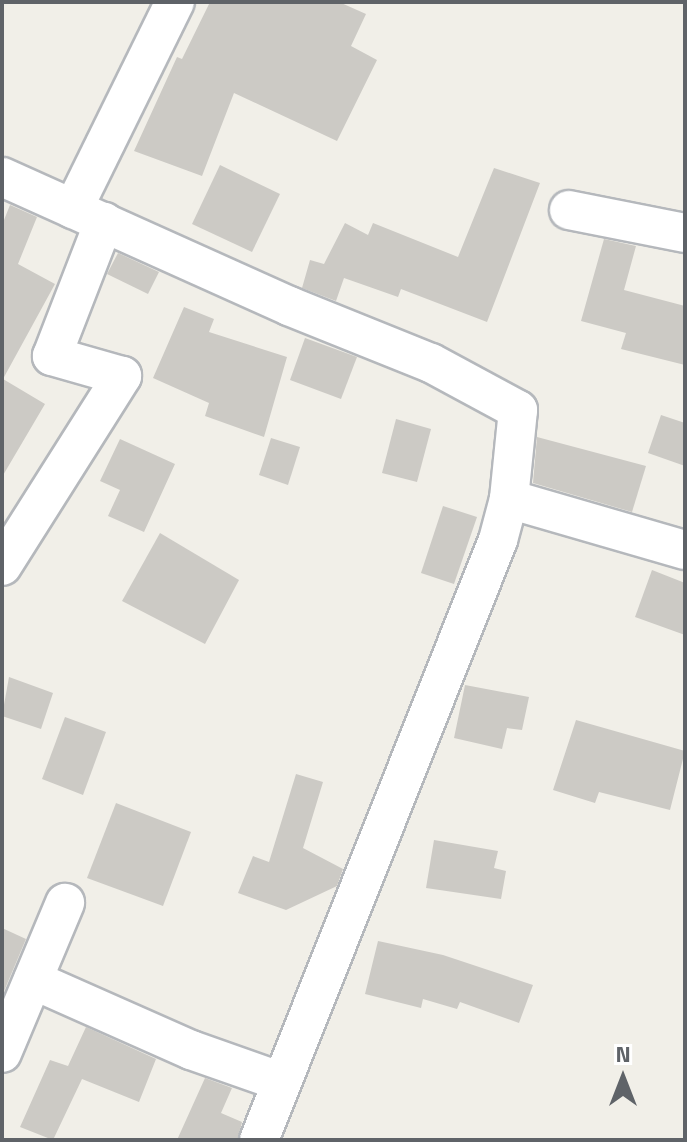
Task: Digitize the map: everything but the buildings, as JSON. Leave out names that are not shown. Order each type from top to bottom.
[{"type":"street","points":[[2,566],[122,376],[52,356],[88,215],[175,2]]},
{"type":"street","points":[[2,177],[431,363],[518,410],[509,499],[498,540],[279,1081],[259,1140]]},
{"type":"street","points":[[569,210],[685,233]]},
{"type":"street","points":[[509,499],[685,550]]},
{"type":"street","points":[[2,1053],[65,903]]},
{"type":"street","points":[[33,980],[191,1050],[279,1081]]}]
